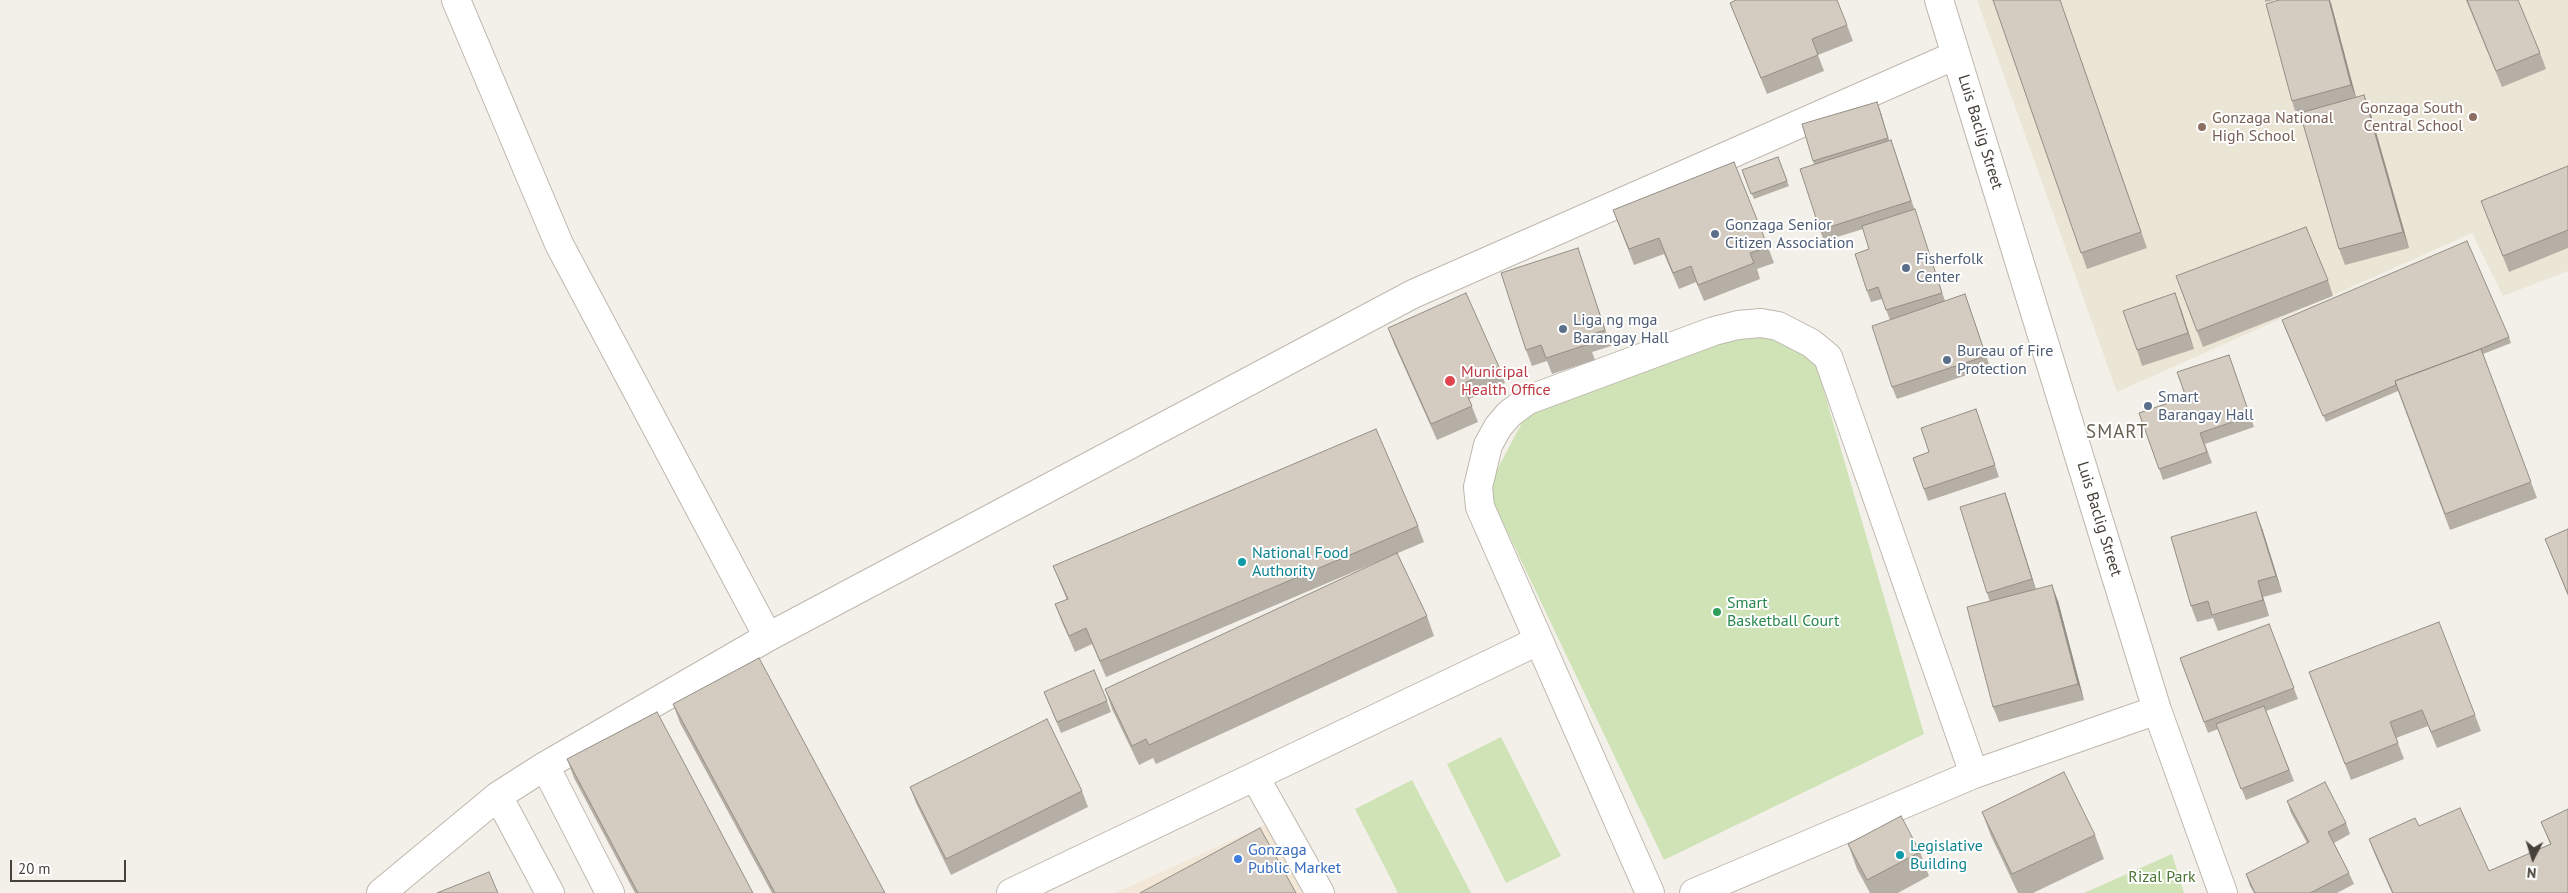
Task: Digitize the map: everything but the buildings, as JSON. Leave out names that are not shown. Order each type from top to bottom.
[{"type":"street","points":[[456,0],[559,244],[768,637]]},
{"type":"street","name":"Luis Baclig Street","points":[[1938,0],[2157,710],[2223,893]]},
{"type":"street","points":[[381,893],[498,796],[545,766],[768,637],[1413,294],[1956,54]]},
{"type":"street","points":[[1650,893],[1480,507],[1478,487],[1488,445],[1508,414],[1528,400],[1705,334],[1738,325],[1761,323],[1778,326],[1811,343],[1828,357],[1974,774]]},
{"type":"street","points":[[1012,893],[1538,641]]},
{"type":"street","points":[[1694,893],[1974,774],[2157,710]]},
{"type":"street","points":[[545,766],[610,893]]},
{"type":"street","points":[[1255,777],[1320,893]]},
{"type":"street","points":[[498,796],[550,893]]},
{"type":"shaded area","name":"Gonzaga National High School","points":[[1977,0],[2568,0],[2568,271],[2503,296],[2472,233],[2117,392]]},
{"type":"shaded area","name":"Gonzaga Public Market","points":[[1267,824],[1304,893],[1115,893]]},
{"type":"green space","name":"Smart Basketball Court","points":[[1736,326],[1776,331],[1816,364],[1924,734],[1664,860],[1487,489],[1528,411]]},
{"type":"green space","points":[[1501,737],[1561,856],[1506,883],[1447,764]]},
{"type":"green space","points":[[1412,780],[1471,893],[1398,893],[1355,809]]},
{"type":"green space","name":"Rizal Park","points":[[2172,854],[2184,893],[2084,893]]},
{"type":"place","name":"Gonzaga South Central School","points":[[2473,117]]},
{"type":"place","name":"Gonzaga National High School","points":[[2202,127]]},
{"type":"place","name":"Gonzaga Senior Citizen Association","points":[[1715,234]]},
{"type":"place","name":"Fisherfolk Center","points":[[1906,268]]},
{"type":"place","name":"Liga ng mga Barangay Hall","points":[[1563,329]]},
{"type":"place","name":"Bureau of Fire Protection","points":[[1947,360]]},
{"type":"place","name":"Municipal Health Office","points":[[1450,381]]},
{"type":"place","name":"Smart Barangay Hall","points":[[2148,406]]},
{"type":"place","name":"National Food Authority","points":[[1242,562]]},
{"type":"place","name":"Smart Basketball Court","points":[[1717,612]]},
{"type":"place","name":"Legislative Building","points":[[1900,855]]},
{"type":"place","name":"Gonzaga Public Market","points":[[1238,859]]},
{"type":"district","name":"SMART","points":[[2117,433]]}]
